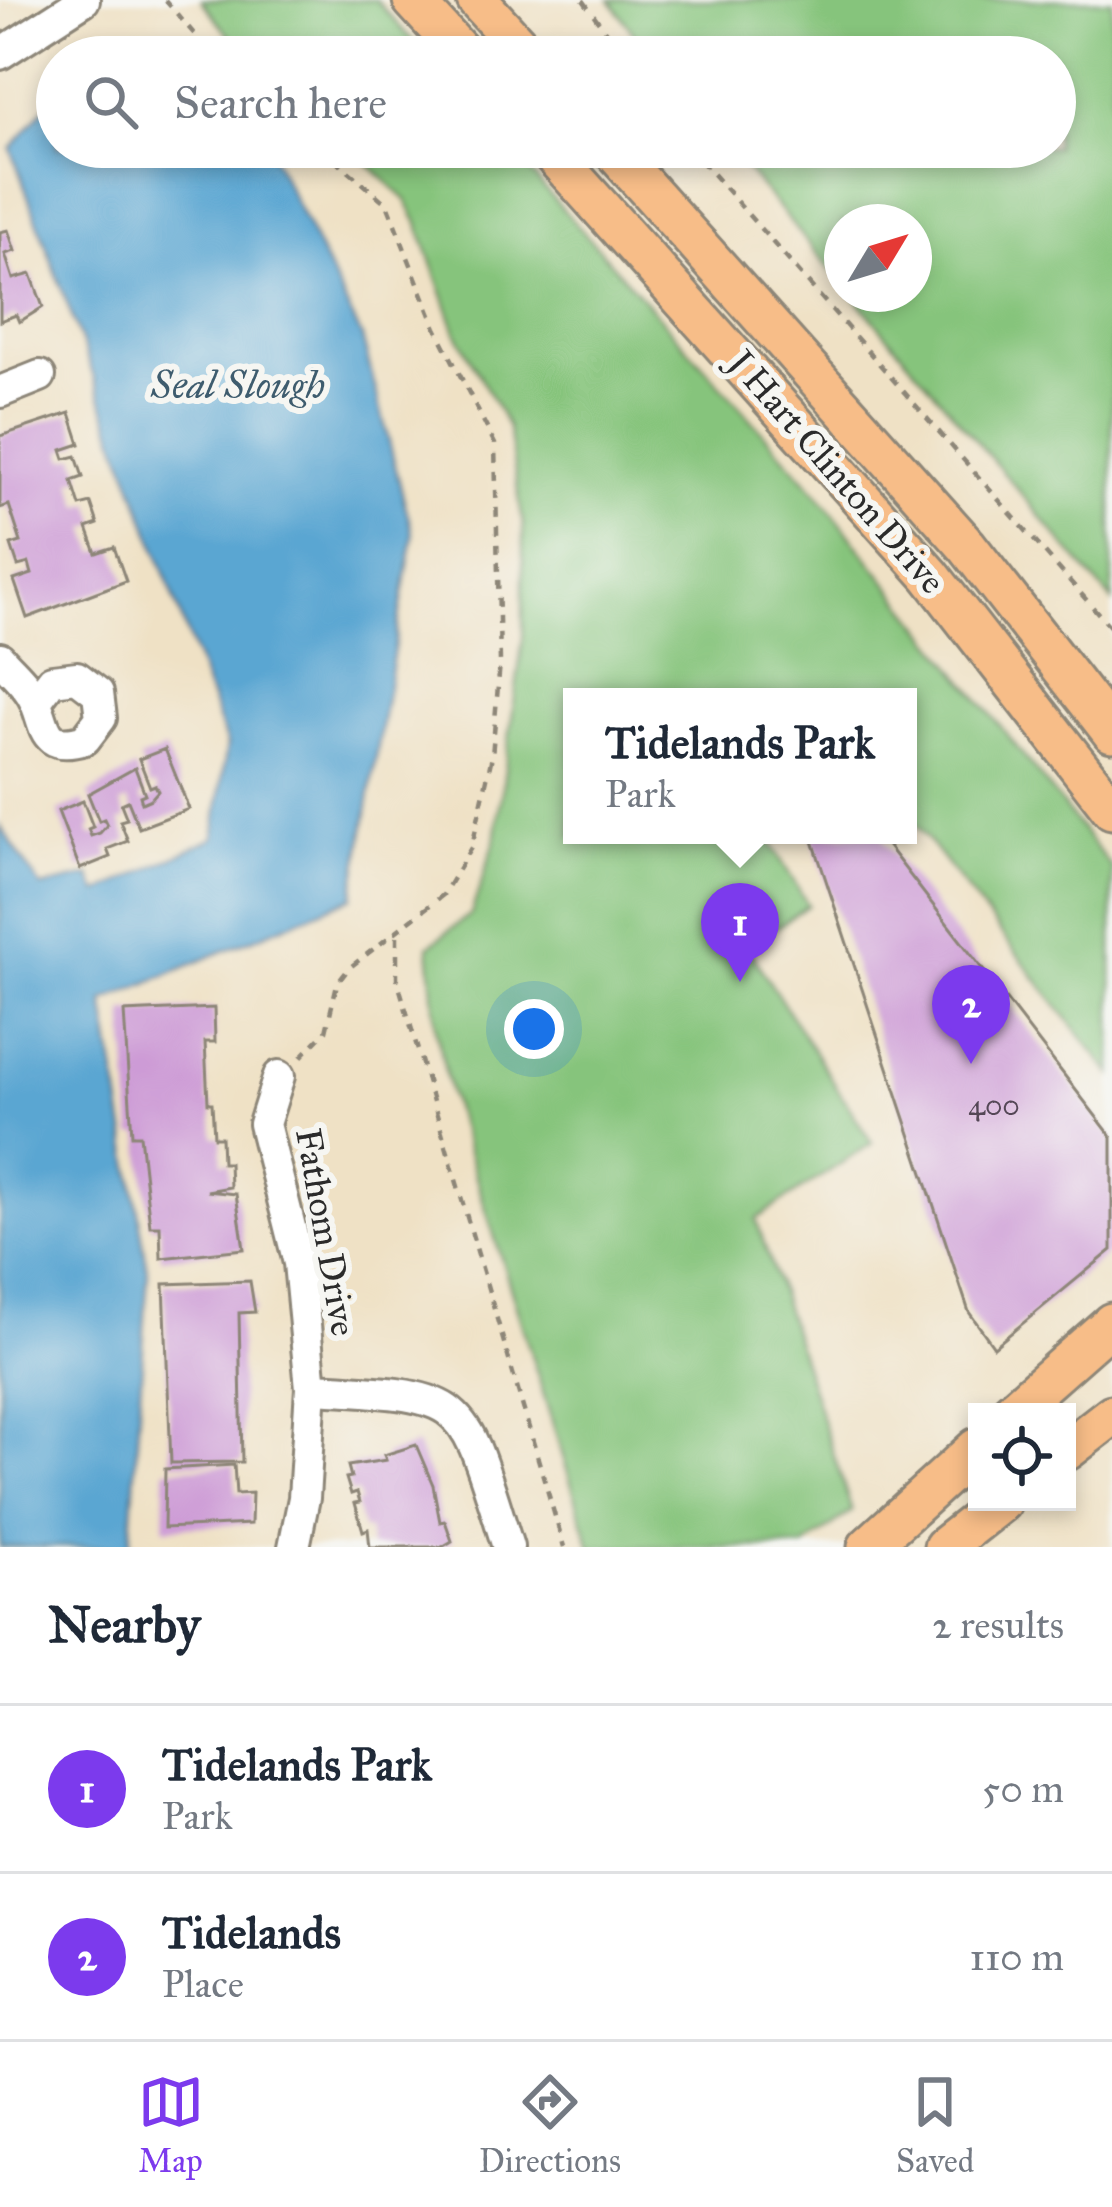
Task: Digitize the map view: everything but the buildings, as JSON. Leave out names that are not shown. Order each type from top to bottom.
[{"type":"main road","points":[[413,0],[446,36]]},
{"type":"main road","points":[[477,0],[510,36]]},
{"type":"main road","name":"J Hart Clinton Drive","points":[[565,168],[916,559],[1112,809]]},
{"type":"main road","name":"J Hart Clinton Drive","points":[[629,168],[967,545],[1112,732]]},
{"type":"main road","points":[[1021,1403],[1112,1323]]},
{"type":"main road","points":[[1076,1443],[1112,1415]]},
{"type":"main road","points":[[868,1547],[968,1456]]},
{"type":"main road","points":[[944,1547],[990,1511]]},
{"type":"street","points":[[0,54],[84,0]]},
{"type":"street","points":[[0,392],[40,376]]},
{"type":"street","points":[[0,658],[36,700]]},
{"type":"street","name":"Fathom Drive","points":[[279,1076],[264,1124],[299,1263],[311,1388],[304,1498],[293,1547]]},
{"type":"street","points":[[311,1388],[420,1395],[445,1404],[475,1443],[508,1547]]},
{"type":"path","points":[[165,0],[196,36]]},
{"type":"path","points":[[583,0],[609,36]]},
{"type":"path","points":[[279,1076],[326,1031],[337,984],[349,968],[397,936],[443,895],[472,846],[492,756],[500,662],[497,469],[488,424],[436,328],[400,226],[371,187],[347,168]]},
{"type":"path","points":[[707,168],[1112,629]]},
{"type":"path","points":[[397,936],[397,979],[564,1547]]},
{"type":"green space","points":[[201,0],[376,0],[408,36],[229,36]]},
{"type":"green space","points":[[610,0],[1112,0],[1112,601],[867,312],[932,312],[932,204],[824,204],[824,262],[745,168],[1076,168],[1076,36],[636,36]]},
{"type":"green space","points":[[373,168],[526,168],[812,487],[1112,868],[1112,1075],[917,826],[917,688],[563,688],[563,844],[771,844],[808,905],[748,948],[872,1143],[756,1219],[852,1511],[804,1547],[591,1547],[450,1094],[436,1029],[429,946],[471,914],[495,841],[523,638],[523,524],[508,428],[456,332],[406,200]]},
{"type":"water","name":"Seal Slough","points":[[36,118],[36,168],[278,168],[362,337],[413,535],[353,897],[104,1001],[148,1272],[130,1547],[0,1547],[0,826],[41,887],[90,876],[98,893],[214,838],[227,744],[11,149]]},
{"type":"place","name":"Tidelands Park","points":[[740,982]]},
{"type":"place","name":"Tidelands","points":[[971,1064]]}]
